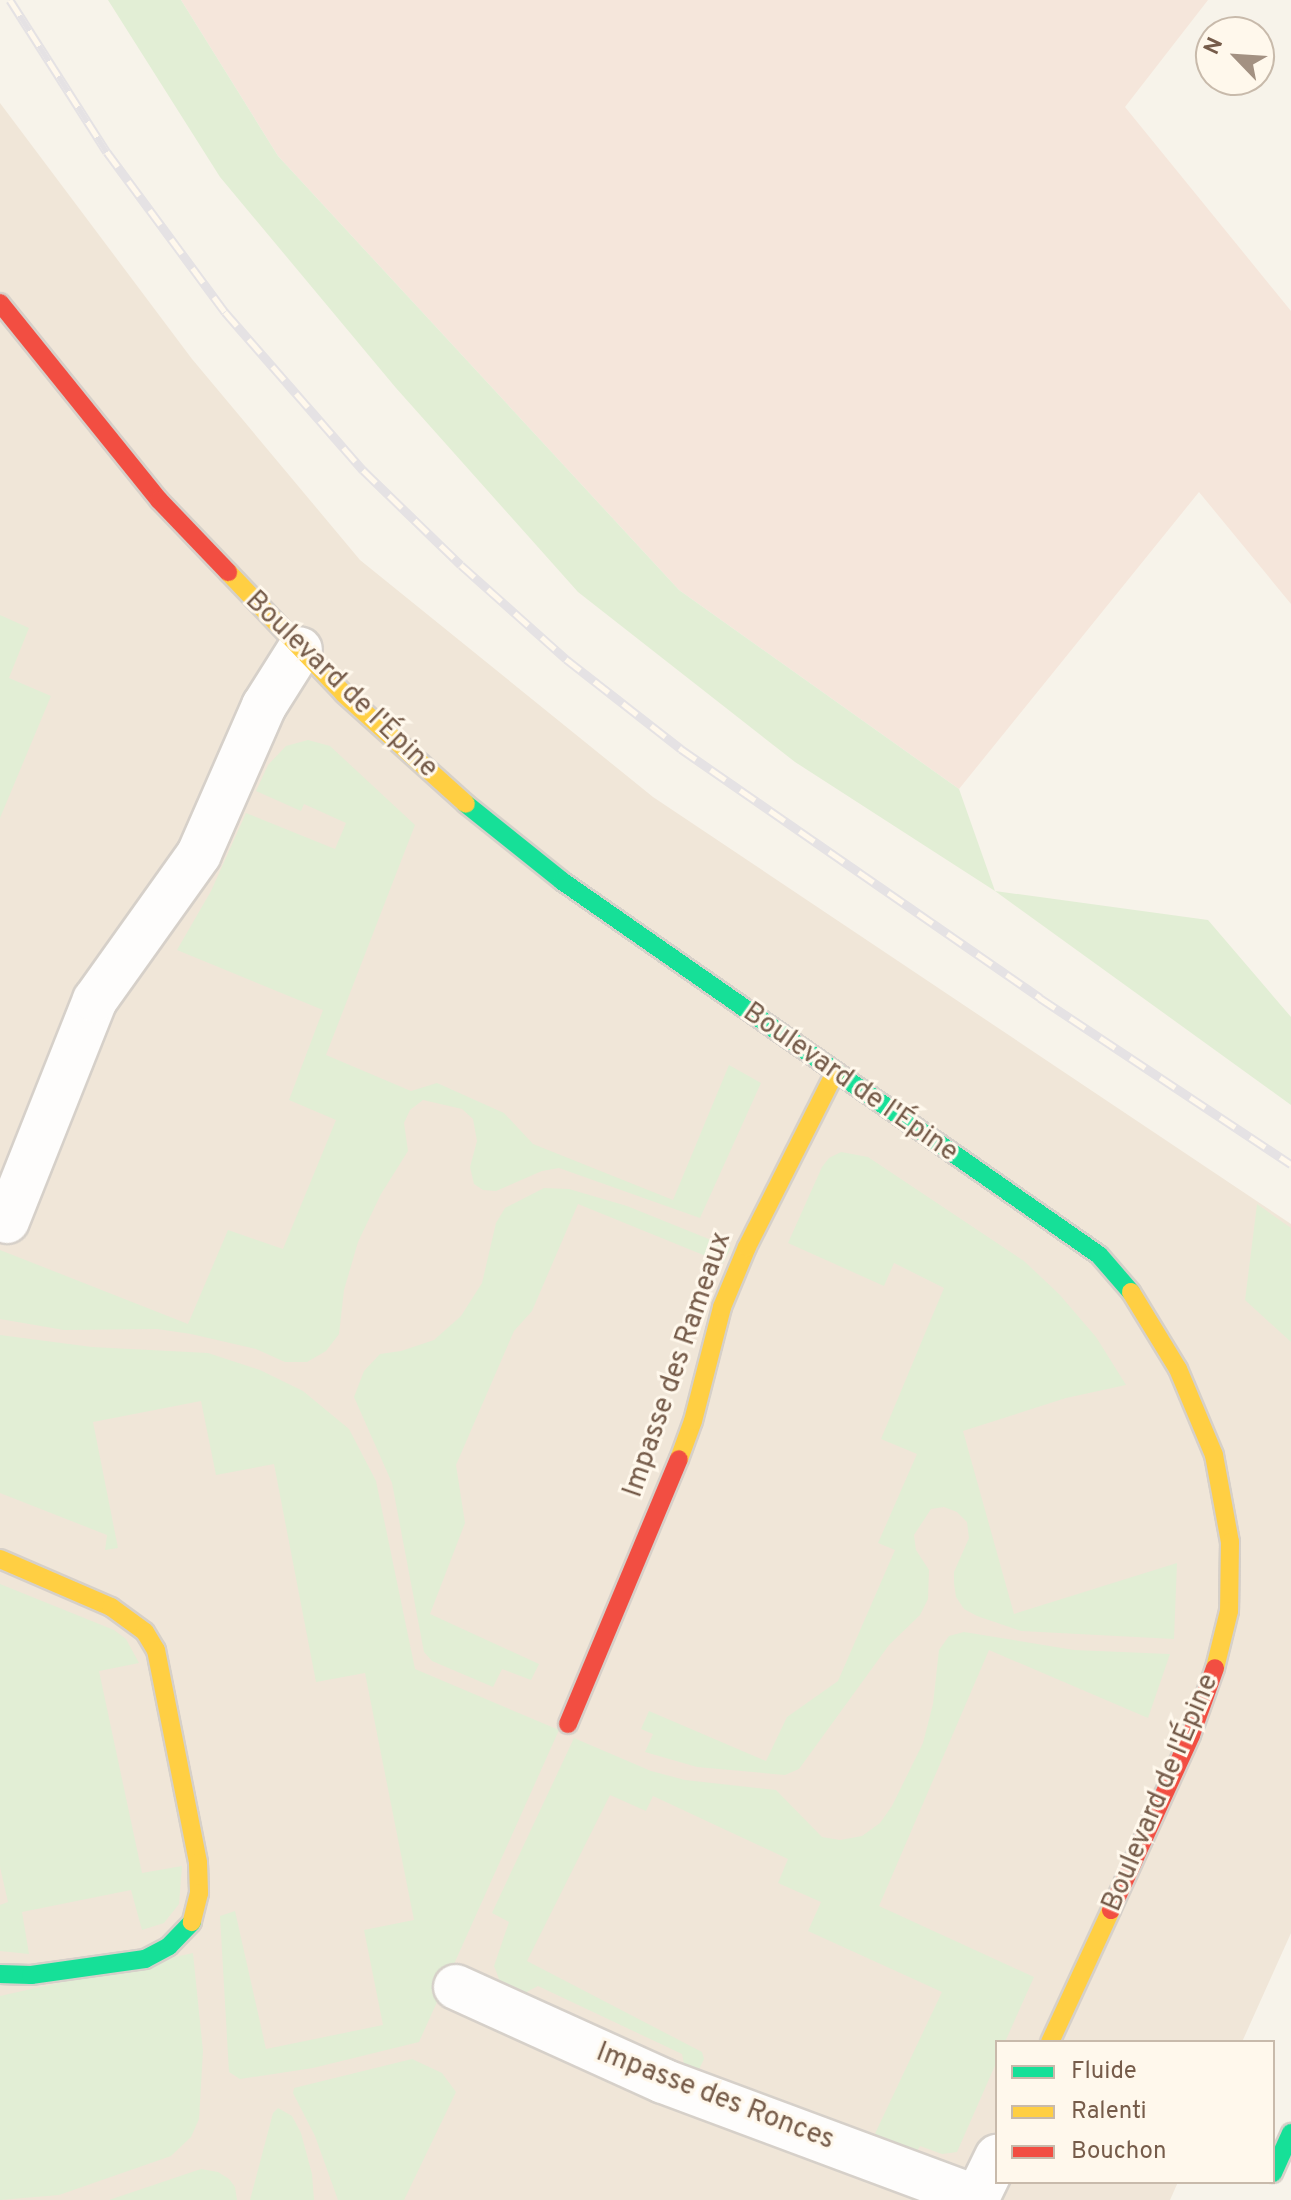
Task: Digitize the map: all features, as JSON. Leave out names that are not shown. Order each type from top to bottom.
[{"type":"street","name":"Boulevard de l'Épine","points":[[0,303],[159,500],[300,649],[448,789],[562,881],[1099,1255],[1136,1298],[1178,1369],[1214,1455],[1224,1499],[1231,1576],[1222,1648],[1191,1735],[1051,2040]]},
{"type":"street","points":[[7,1221],[95,1000],[199,854],[264,706],[300,649]]},
{"type":"street","name":"Impasse des Rameaux","points":[[568,1724],[679,1460],[693,1421],[722,1307],[747,1247],[835,1073]]},
{"type":"street","points":[[0,1559],[111,1607],[145,1632],[156,1650],[198,1863],[199,1893],[196,1915],[186,1931],[169,1946],[145,1959],[31,1975],[0,1974]]},
{"type":"street","name":"Impasse des Ronces","points":[[456,1987],[663,2081],[977,2199]]},
{"type":"street","points":[[1275,2169],[1291,2133]]},
{"type":"street","points":[[977,2199],[995,2161]]},
{"type":"shaded area","points":[[181,0],[1208,0],[1125,107],[1291,311],[1291,604],[1199,492],[959,789],[679,590],[278,156]]},
{"type":"shaded area","points":[[0,103],[192,359],[360,560],[653,797],[1291,1224],[1291,1933],[1243,2040],[995,2040],[995,2184],[1177,2184],[1170,2200],[0,2200]]},
{"type":"green space","points":[[108,0],[181,0],[278,156],[679,590],[959,789],[995,891],[795,762],[578,592],[396,388],[220,177]]},
{"type":"green space","points":[[0,615],[29,628],[9,678],[51,696],[0,818]]},
{"type":"green space","points":[[308,740],[330,746],[415,825],[326,1055],[411,1091],[437,1083],[504,1113],[533,1144],[673,1200],[729,1065],[761,1083],[700,1218],[559,1168],[542,1171],[496,1191],[483,1190],[474,1184],[470,1167],[477,1141],[473,1119],[462,1109],[423,1100],[410,1110],[404,1123],[408,1151],[381,1194],[358,1242],[344,1290],[339,1334],[326,1351],[307,1362],[285,1362],[256,1349],[157,1329],[64,1330],[0,1319],[0,1250],[188,1324],[228,1230],[283,1249],[336,1120],[289,1100],[323,1010],[177,950],[211,891],[246,813],[335,849],[346,823],[304,804],[301,811],[256,791],[268,765],[286,746]]},
{"type":"green space","points":[[995,891],[1208,920],[1291,1017],[1291,1105]]},
{"type":"green space","points":[[841,1152],[868,1157],[1024,1261],[1059,1294],[1096,1337],[1126,1385],[1066,1398],[963,1431],[1014,1614],[1177,1563],[1174,1639],[1021,1631],[977,1616],[964,1609],[956,1597],[954,1583],[954,1572],[969,1538],[967,1522],[957,1512],[944,1507],[931,1509],[914,1535],[916,1550],[929,1570],[928,1599],[920,1615],[889,1645],[799,1769],[785,1775],[697,1767],[645,1752],[653,1734],[641,1729],[649,1711],[766,1761],[787,1717],[838,1681],[895,1550],[878,1543],[917,1454],[881,1439],[944,1288],[894,1263],[884,1286],[788,1243],[822,1167],[829,1158]]},
{"type":"green space","points":[[544,1188],[569,1189],[627,1206],[731,1248],[723,1263],[578,1204],[532,1311],[514,1331],[456,1465],[465,1523],[430,1614],[539,1664],[531,1680],[502,1669],[493,1687],[432,1661],[424,1652],[392,1483],[354,1397],[364,1371],[380,1354],[434,1340],[461,1316],[482,1283],[496,1223],[505,1208]]},
{"type":"green space","points":[[1257,1204],[1291,1228],[1291,1342],[1245,1300]]},
{"type":"green space","points":[[0,1335],[92,1347],[208,1353],[260,1370],[303,1391],[349,1429],[376,1481],[415,1669],[559,1730],[419,2042],[313,2068],[240,2079],[229,2072],[220,1916],[235,1911],[266,2049],[383,2025],[364,1930],[414,1920],[365,1673],[316,1682],[274,1464],[216,1475],[201,1401],[93,1422],[118,1548],[105,1550],[107,1535],[0,1493]]},
{"type":"green space","points":[[0,1584],[114,1630],[126,1639],[139,1663],[99,1671],[142,1873],[182,1866],[179,1904],[164,1923],[142,1930],[131,1890],[22,1912],[29,1954],[0,1951],[0,1905],[8,1902],[0,1867]]},
{"type":"green space","points":[[964,1632],[1074,1650],[1170,1654],[1148,1718],[989,1650],[879,1906],[1034,1977],[1006,2040],[995,2040],[995,2066],[957,2152],[942,2154],[920,2146],[914,2157],[872,2140],[942,1992],[808,1931],[821,1902],[778,1883],[788,1859],[653,1796],[646,1811],[610,1795],[527,1961],[702,2052],[704,2059],[695,2078],[686,2074],[682,2054],[538,1986],[515,1998],[503,1989],[494,1966],[509,1922],[492,1913],[574,1738],[651,1771],[685,1780],[776,1790],[822,1837],[840,1840],[862,1836],[880,1823],[892,1806],[923,1743],[933,1704],[939,1650],[949,1636]]},
{"type":"green space","points":[[193,1953],[203,2051],[199,2119],[191,2137],[171,2156],[59,2195],[0,2200],[0,1996]]},
{"type":"green space","points":[[412,2059],[442,2073],[456,2092],[404,2200],[338,2200],[315,2136],[293,2093],[294,2088]]},
{"type":"green space","points":[[278,2108],[292,2116],[301,2133],[312,2174],[314,2200],[250,2200],[273,2113]]},
{"type":"green space","points":[[201,2169],[218,2172],[229,2179],[235,2187],[237,2200],[109,2200]]},
{"type":"railway","points":[[10,0],[107,152],[225,312],[363,470],[461,565],[566,659],[681,749],[1040,998],[1291,1164]]},
{"type":"traffic: fast","points":[[466,804],[562,881],[1099,1255],[1131,1292]]},
{"type":"traffic: fast","points":[[0,1974],[31,1975],[145,1959],[169,1946],[192,1922]]},
{"type":"traffic: fast","points":[[1275,2169],[1291,2133]]},
{"type":"traffic: slow","points":[[228,572],[344,694],[466,804]]},
{"type":"traffic: slow","points":[[679,1459],[693,1421],[722,1307],[747,1247],[835,1073]]},
{"type":"traffic: slow","points":[[1131,1292],[1178,1369],[1214,1455],[1230,1542],[1229,1611],[1215,1668]]},
{"type":"traffic: slow","points":[[0,1559],[111,1607],[145,1632],[156,1650],[198,1863],[199,1893],[192,1922]]},
{"type":"traffic: slow","points":[[1051,2040],[1111,1910]]},
{"type":"traffic: jam","points":[[0,303],[159,500],[228,572]]},
{"type":"traffic: jam","points":[[568,1724],[679,1459]]},
{"type":"traffic: jam","points":[[1111,1910],[1191,1735],[1215,1668]]}]
